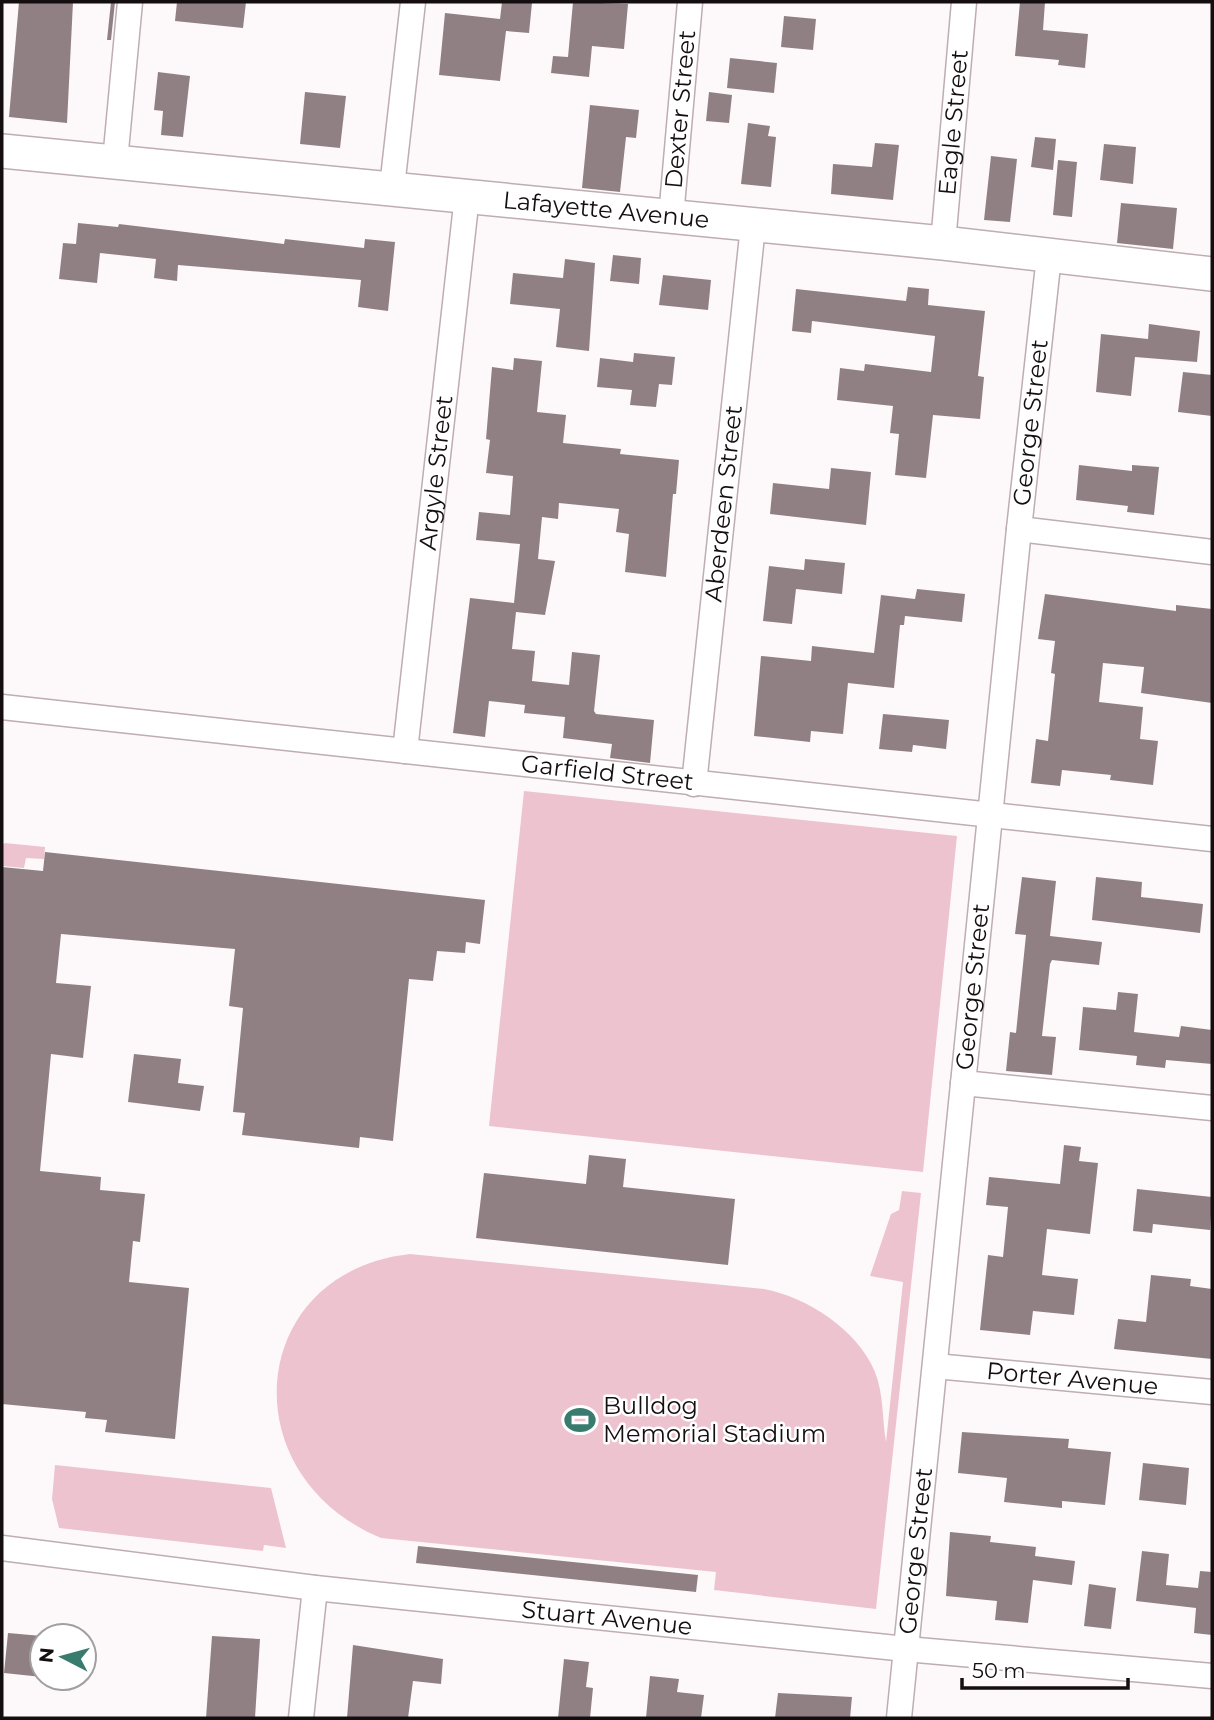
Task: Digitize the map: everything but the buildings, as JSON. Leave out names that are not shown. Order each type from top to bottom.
[{"type":"street","points":[[115,161],[130,2]]},
{"type":"street","points":[[392,187],[413,2]]},
{"type":"street","name":"Dexter Street","points":[[671,217],[690,2]]},
{"type":"street","name":"Eagle Street","points":[[943,243],[964,2]]},
{"type":"street","name":"Lafayette Avenue","points":[[2,151],[392,187],[753,226],[943,243],[1212,274]]},
{"type":"street","name":"Argyle Street","points":[[405,751],[467,196]]},
{"type":"street","name":"Aberdeen Street","points":[[694,783],[753,226]]},
{"type":"street","name":"George Street","points":[[899,1718],[1049,256]]},
{"type":"street","points":[[1019,529],[1212,552]]},
{"type":"street","name":"Garfield Street","points":[[2,707],[1212,839]]},
{"type":"street","points":[[963,1083],[1212,1108]]},
{"type":"street","name":"Porter Avenue","points":[[935,1366],[1212,1392]]},
{"type":"street","name":"Stuart Avenue","points":[[2,1548],[315,1588],[906,1649],[1212,1676]]},
{"type":"street","points":[[301,1718],[315,1588]]},
{"type":"shaded area","points":[[524,791],[957,836],[923,1172],[489,1126]]},
{"type":"shaded area","points":[[5,843],[45,847],[44,859],[26,858],[24,868],[2,866],[2,845]]},
{"type":"shaded area","points":[[902,1191],[921,1193],[876,1609],[714,1590],[716,1572],[381,1538],[332,1508],[298,1470],[280,1425],[277,1379],[289,1335],[315,1297],[356,1269],[410,1254],[764,1289],[797,1299],[844,1329],[867,1357],[880,1389],[886,1442],[903,1282],[870,1276],[891,1214],[899,1210]]},
{"type":"shaded area","points":[[55,1465],[271,1488],[286,1548],[264,1545],[263,1551],[59,1528],[52,1499]]},
{"type":"place","name":"Bulldog Memorial Stadium","points":[[580,1420]]}]
